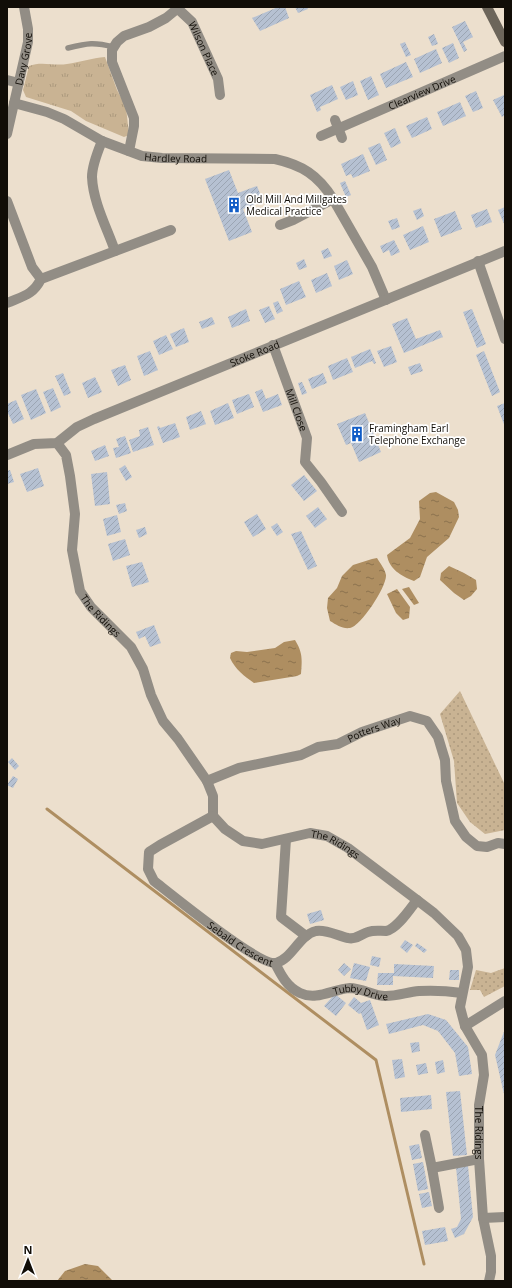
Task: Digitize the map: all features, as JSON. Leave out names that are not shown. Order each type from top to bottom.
[{"type":"main road","points":[[487,7],[505,42]]},
{"type":"street","name":"Davy Grove","points":[[7,134],[28,42],[28,29],[24,7]]},
{"type":"street","points":[[128,151],[134,126],[134,118],[112,62],[112,50],[117,42],[124,36],[148,28],[166,18],[177,8]]},
{"type":"street","name":"Wilson Place","points":[[177,8],[192,22],[218,79],[220,95]]},
{"type":"street","name":"Clearview Drive","points":[[321,136],[505,56]]},
{"type":"street","points":[[7,80],[19,83]]},
{"type":"street","name":"Hardley Road","points":[[14,103],[47,112],[64,119],[102,141],[142,156],[162,158],[275,159],[290,162],[306,169],[317,178],[333,199],[372,267],[386,300]]},
{"type":"street","points":[[102,141],[92,175],[93,186],[100,210],[116,251]]},
{"type":"street","points":[[280,225],[293,220],[333,199]]},
{"type":"street","points":[[8,205],[32,267],[41,279]]},
{"type":"street","points":[[7,303],[32,292],[38,286],[41,279],[171,230]]},
{"type":"street","name":"Stoke Road","points":[[57,443],[77,427],[94,419],[505,251]]},
{"type":"street","points":[[478,261],[505,339]]},
{"type":"street","name":"Mill Close","points":[[273,345],[307,438],[305,462],[342,512]]},
{"type":"street","points":[[7,455],[34,444],[57,443]]},
{"type":"street","name":"The Ridings","points":[[57,443],[66,455],[70,476],[75,514],[72,550],[80,591],[91,607],[131,647],[144,669],[151,695],[163,721],[178,739],[207,781],[213,796],[212,816],[225,829],[243,841],[262,844],[310,832],[327,836],[348,848],[434,913],[458,936],[466,950],[468,967],[460,1007],[465,1026],[482,1055],[484,1075],[479,1105],[479,1159],[483,1218],[491,1256],[492,1272],[489,1281]]},
{"type":"street","name":"Potters Way","points":[[207,781],[239,768],[296,756],[318,747],[338,744],[362,732],[410,716],[428,721],[438,737],[445,760],[446,781],[455,821],[466,837],[477,846],[487,847],[505,844]]},
{"type":"street","name":"Sebald Crescent","points":[[212,816],[148,852],[148,868],[154,881],[241,947],[263,959],[275,963],[283,960],[306,936]]},
{"type":"street","points":[[286,839],[281,917],[306,936],[316,931],[331,933],[350,939],[359,937],[365,932],[374,930],[387,931],[396,926],[418,900]]},
{"type":"street","name":"Tubby Drive","points":[[275,963],[289,986],[300,993],[315,996],[351,988],[369,991],[385,996],[421,991],[462,993]]},
{"type":"street","points":[[465,1026],[505,1001]]},
{"type":"street","points":[[425,1135],[439,1208]]},
{"type":"street","points":[[432,1168],[479,1159]]},
{"type":"street","points":[[483,1218],[505,1217]]},
{"type":"lane","points":[[68,48],[87,43],[97,43],[114,47]]},
{"type":"green space","points":[[105,57],[117,90],[126,107],[129,135],[124,137],[86,121],[71,111],[26,97],[23,90],[29,66],[38,64],[67,64]]},
{"type":"green space","points":[[460,691],[505,785],[505,830],[485,834],[470,822],[457,803],[454,761],[440,714]]},
{"type":"green space","points":[[505,968],[505,986],[484,997],[480,990],[470,990],[476,970],[491,973]]},
{"type":"water","points":[[436,492],[454,502],[458,510],[459,517],[449,538],[427,557],[420,577],[414,581],[396,571],[390,564],[387,555],[410,538],[420,519],[419,501],[430,493]]},
{"type":"water","points":[[377,558],[384,568],[386,575],[382,588],[372,605],[355,626],[350,628],[342,627],[330,621],[327,608],[328,598],[337,588],[342,576],[353,565]]},
{"type":"water","points":[[449,566],[476,580],[477,589],[471,596],[464,600],[440,580],[441,573]]},
{"type":"water","points":[[409,587],[419,603],[414,605],[402,589]]},
{"type":"water","points":[[397,589],[410,607],[409,618],[403,620],[396,613],[387,594]]},
{"type":"water","points":[[295,640],[301,653],[302,661],[301,674],[297,676],[254,683],[234,666],[230,658],[231,653],[236,651],[247,652],[275,648],[284,642]]},
{"type":"water","points":[[85,1264],[98,1266],[113,1281],[57,1281],[65,1271]]},
{"type":"building","points":[[278,7],[285,7],[289,18],[260,31],[252,18]]},
{"type":"building","points":[[295,7],[307,7],[308,9],[298,13]]},
{"type":"building","points":[[465,21],[473,37],[463,42],[467,50],[464,52],[452,27]]},
{"type":"building","points":[[434,34],[438,44],[432,46],[428,37]]},
{"type":"building","points":[[405,42],[411,55],[406,57],[400,44]]},
{"type":"building","points":[[453,43],[459,58],[449,63],[442,48]]},
{"type":"building","points":[[436,49],[442,63],[420,73],[414,59]]},
{"type":"building","points":[[406,62],[413,77],[386,88],[380,74]]},
{"type":"building","points":[[371,76],[379,95],[368,100],[360,81]]},
{"type":"building","points":[[353,81],[358,95],[346,100],[340,87]]},
{"type":"building","points":[[332,85],[338,99],[320,107],[321,110],[317,112],[310,95]]},
{"type":"building","points":[[476,91],[483,108],[473,112],[465,96]]},
{"type":"building","points":[[504,95],[505,115],[502,117],[493,100]]},
{"type":"building","points":[[460,102],[466,116],[443,126],[437,112]]},
{"type":"building","points":[[427,117],[432,129],[412,138],[406,126]]},
{"type":"building","points":[[395,128],[401,143],[391,148],[384,133]]},
{"type":"building","points":[[380,143],[387,160],[376,165],[368,148]]},
{"type":"building","points":[[363,154],[370,171],[353,178],[351,174],[346,176],[341,164]]},
{"type":"building","name":"Old Mill And Millgates Medical Practice","points":[[229,170],[238,193],[257,186],[263,201],[243,209],[252,232],[229,241],[205,179]]},
{"type":"building","points":[[345,181],[351,195],[346,197],[340,183]]},
{"type":"building","points":[[505,207],[505,226],[498,210]]},
{"type":"building","points":[[421,208],[424,216],[417,220],[413,211]]},
{"type":"building","points":[[487,209],[492,222],[476,228],[471,215]]},
{"type":"building","points":[[455,211],[462,229],[441,237],[434,219]]},
{"type":"building","points":[[397,218],[400,227],[392,230],[388,221]]},
{"type":"building","points":[[423,226],[429,242],[410,250],[403,235]]},
{"type":"building","points":[[394,240],[400,252],[391,256],[389,250],[383,253],[380,246]]},
{"type":"building","points":[[328,248],[332,256],[324,259],[321,251]]},
{"type":"building","points":[[304,259],[307,267],[299,270],[296,263]]},
{"type":"building","points":[[347,260],[353,274],[339,280],[334,266]]},
{"type":"building","points":[[327,273],[332,286],[316,293],[311,280]]},
{"type":"building","points":[[299,281],[306,297],[286,305],[280,289]]},
{"type":"building","points":[[278,301],[283,311],[277,314],[273,303]]},
{"type":"building","points":[[269,306],[275,319],[265,323],[259,310]]},
{"type":"building","points":[[246,309],[250,321],[232,328],[228,317]]},
{"type":"building","points":[[472,309],[486,344],[477,348],[463,312]]},
{"type":"building","points":[[212,317],[215,324],[202,329],[199,322]]},
{"type":"building","points":[[407,318],[416,339],[440,330],[443,337],[404,353],[392,324]]},
{"type":"building","points":[[184,328],[189,342],[176,347],[170,334]]},
{"type":"building","points":[[166,335],[173,349],[159,355],[153,341]]},
{"type":"building","points":[[391,346],[397,362],[384,367],[377,351]]},
{"type":"building","points":[[370,349],[376,363],[374,364],[372,361],[355,368],[351,357]]},
{"type":"building","points":[[150,351],[158,370],[144,376],[137,356]]},
{"type":"building","points":[[484,351],[500,392],[492,396],[476,355]]},
{"type":"building","points":[[347,358],[353,372],[333,380],[328,366]]},
{"type":"building","points":[[420,363],[423,371],[411,375],[408,367]]},
{"type":"building","points":[[125,365],[131,380],[118,386],[111,370]]},
{"type":"building","points":[[63,373],[71,393],[64,396],[55,376]]},
{"type":"building","points":[[323,373],[327,383],[312,389],[308,379]]},
{"type":"building","points":[[95,377],[102,392],[88,398],[82,383]]},
{"type":"building","points":[[302,382],[307,393],[302,395],[298,383]]},
{"type":"building","points":[[53,388],[61,407],[51,412],[43,392]]},
{"type":"building","points":[[36,389],[46,413],[31,420],[21,395]]},
{"type":"building","points":[[262,389],[266,399],[278,394],[282,405],[263,412],[255,392]]},
{"type":"building","points":[[249,394],[254,407],[237,414],[232,400]]},
{"type":"building","points":[[16,400],[24,419],[13,424],[7,411],[7,404]]},
{"type":"building","points":[[228,403],[234,418],[215,425],[210,411]]},
{"type":"building","points":[[505,403],[505,427],[497,406]]},
{"type":"building","points":[[201,411],[206,424],[190,430],[186,417]]},
{"type":"building","name":"Framingham Earl Telephone Exchange","points":[[365,413],[381,452],[359,462],[351,443],[346,445],[337,424]]},
{"type":"building","points":[[175,423],[180,437],[163,443],[157,427],[159,426],[160,428]]},
{"type":"building","points":[[148,427],[154,445],[133,452],[129,440],[140,436],[139,430]]},
{"type":"building","points":[[125,436],[131,453],[116,458],[113,448],[119,447],[116,439]]},
{"type":"building","points":[[105,445],[109,456],[95,461],[91,451]]},
{"type":"building","points":[[125,465],[132,477],[126,481],[119,469]]},
{"type":"building","points":[[38,468],[44,486],[27,492],[20,474]]},
{"type":"building","points":[[10,470],[14,482],[7,484],[7,471]]},
{"type":"building","points":[[107,472],[110,504],[95,506],[91,474]]},
{"type":"building","points":[[304,475],[317,491],[304,501],[291,485]]},
{"type":"building","points":[[125,503],[127,511],[119,514],[116,505]]},
{"type":"building","points":[[318,507],[327,519],[315,528],[306,516]]},
{"type":"building","points":[[257,514],[266,529],[253,537],[244,522]]},
{"type":"building","points":[[117,515],[121,532],[107,536],[103,519]]},
{"type":"building","points":[[277,523],[283,532],[277,536],[271,527]]},
{"type":"building","points":[[145,527],[147,534],[139,538],[136,530]]},
{"type":"building","points":[[301,531],[317,566],[308,570],[291,534]]},
{"type":"building","points":[[125,539],[130,555],[113,561],[108,544]]},
{"type":"building","points":[[142,562],[149,582],[132,587],[126,566]]},
{"type":"building","points":[[154,625],[161,643],[150,647],[145,636],[139,639],[136,632]]},
{"type":"building","points":[[12,758],[19,766],[15,770],[8,762]]},
{"type":"building","points":[[13,776],[18,779],[13,788],[7,785]]},
{"type":"building","points":[[321,910],[324,920],[310,924],[307,914]]},
{"type":"building","points":[[405,940],[413,945],[407,953],[400,947]]},
{"type":"building","points":[[417,943],[427,950],[424,953],[415,946]]},
{"type":"building","points":[[372,956],[381,958],[379,967],[370,965]]},
{"type":"building","points":[[344,963],[351,969],[344,976],[338,970]]},
{"type":"building","points":[[354,963],[370,967],[366,981],[350,978]]},
{"type":"building","points":[[394,964],[434,966],[433,978],[393,976],[393,985],[377,985],[378,973],[394,973]]},
{"type":"building","points":[[450,970],[459,970],[459,980],[449,980]]},
{"type":"building","points":[[335,994],[346,1003],[336,1016],[324,1006]]},
{"type":"building","points":[[354,997],[361,1003],[370,1000],[379,1025],[367,1030],[361,1013],[359,1014],[348,1005]]},
{"type":"building","points":[[428,1014],[446,1020],[468,1047],[472,1074],[459,1076],[455,1053],[438,1031],[423,1025],[389,1034],[386,1024]]},
{"type":"building","points":[[505,1029],[505,1094],[504,1094],[495,1055]]},
{"type":"building","points":[[419,1042],[420,1051],[412,1053],[410,1043]]},
{"type":"building","points":[[402,1059],[405,1077],[395,1079],[392,1060]]},
{"type":"building","points":[[443,1060],[445,1072],[437,1074],[435,1062]]},
{"type":"building","points":[[426,1063],[428,1073],[418,1075],[416,1065]]},
{"type":"building","points":[[460,1091],[467,1155],[453,1156],[446,1092]]},
{"type":"building","points":[[431,1095],[432,1109],[401,1112],[400,1098]]},
{"type":"building","points":[[419,1144],[422,1158],[412,1160],[409,1146]]},
{"type":"building","points":[[423,1162],[428,1189],[418,1191],[413,1164]]},
{"type":"building","points":[[468,1166],[473,1217],[464,1234],[455,1238],[451,1229],[457,1227],[461,1219],[456,1167]]},
{"type":"building","points":[[429,1192],[432,1206],[422,1208],[419,1194]]},
{"type":"building","points":[[445,1227],[448,1241],[425,1245],[422,1231]]},
{"type":"waterway","points":[[47,809],[376,1060],[424,1264]]},
{"type":"place","name":"Old Mill And Millgates Medical Practice","points":[[234,205]]},
{"type":"place","name":"Framingham Earl Telephone Exchange","points":[[357,434]]}]
